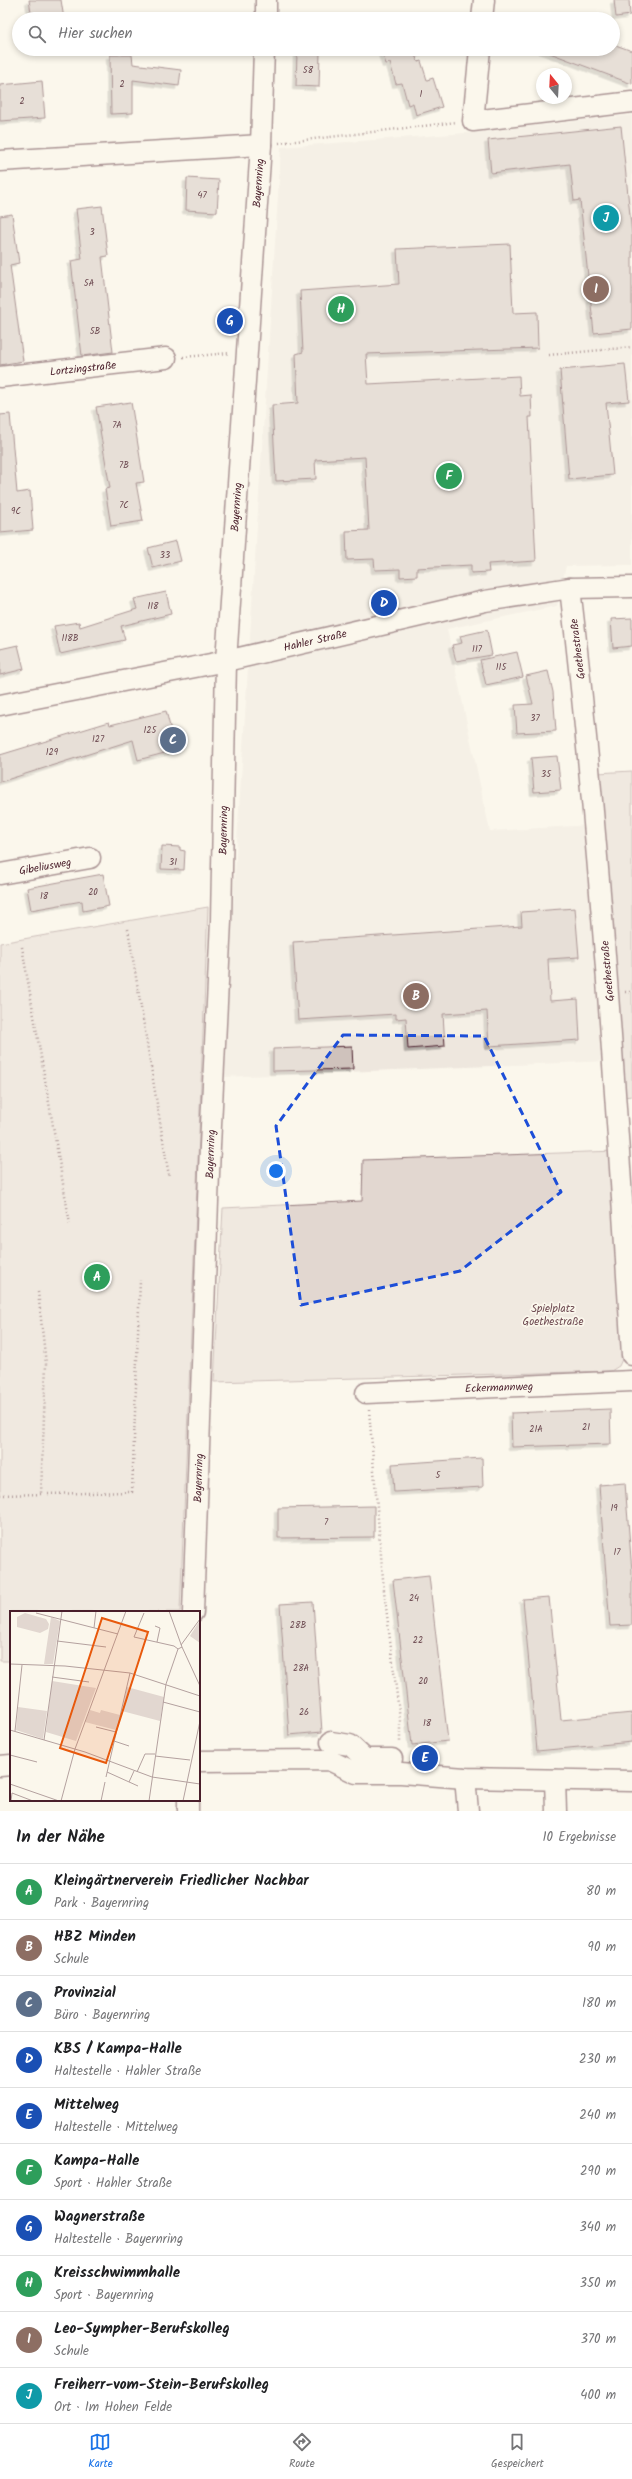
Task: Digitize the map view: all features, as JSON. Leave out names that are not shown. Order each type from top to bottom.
[{"type":"street","points":[[266,0],[266,12]]},
{"type":"street","points":[[483,12],[484,0]]},
{"type":"street","name":"Bayernring","points":[[193,1611],[210,1138],[221,921],[226,661],[261,145],[264,56]]},
{"type":"street","points":[[479,56],[473,121],[632,102]]},
{"type":"street","points":[[0,161],[261,145]]},
{"type":"street","name":"Lortzingstraße","points":[[0,377],[166,358]]},
{"type":"street","name":"Hahler Straße","points":[[0,705],[226,661],[485,601],[570,588],[632,587]]},
{"type":"street","name":"Goethestraße","points":[[570,588],[586,727],[609,992],[632,1355]]},
{"type":"street","name":"Gibeliusweg","points":[[0,874],[90,858]]},
{"type":"street","name":"Eckermannweg","points":[[366,1393],[632,1382]]},
{"type":"street","points":[[331,1742],[350,1745],[365,1759],[465,1778],[632,1781]]},
{"type":"street","points":[[200,1761],[329,1760],[356,1773],[401,1766]]},
{"type":"street","points":[[465,1778],[468,1811]]},
{"type":"street","points":[[555,1780],[556,1811]]},
{"type":"path","points":[[261,145],[473,121]]},
{"type":"path","points":[[549,355],[632,347]]},
{"type":"path","points":[[166,358],[246,352]]},
{"type":"path","points":[[128,929],[169,1176]]},
{"type":"path","points":[[22,947],[70,1224]]},
{"type":"path","points":[[0,1495],[132,1492],[140,1280]]},
{"type":"path","points":[[38,1292],[46,1364],[41,1494]]},
{"type":"path","points":[[366,1393],[371,1422],[384,1591],[400,1720],[401,1766]]},
{"type":"highlighted area","points":[[343,1035],[484,1036],[561,1192],[460,1271],[301,1305],[276,1126]]},
{"type":"shaded area","points":[[632,115],[632,565],[566,566],[557,606],[447,629],[490,831],[590,825],[610,1061],[222,1077],[281,147],[478,132]]},
{"type":"green space","points":[[632,771],[632,1096],[623,1097],[597,773]]},
{"type":"green space","points":[[208,907],[180,1611],[10,1611],[10,1661],[0,1661],[0,943]]},
{"type":"green space","name":"Spielplatz Goethestraße","points":[[616,1151],[623,1357],[619,1366],[611,1371],[214,1382],[223,1208],[362,1201],[363,1160]]},
{"type":"building","points":[[29,0],[61,0],[63,12],[31,12]]},
{"type":"building","points":[[614,0],[629,0],[630,15],[620,16],[620,12],[615,12]]},
{"type":"building","points":[[620,47],[632,51],[632,84],[558,56],[620,56]]},
{"type":"building","points":[[110,56],[132,56],[133,64],[181,70],[179,86],[133,80],[133,113],[111,114]]},
{"type":"building","points":[[297,56],[320,56],[319,87],[296,86]]},
{"type":"building","points":[[383,56],[415,56],[418,62],[421,61],[427,80],[433,78],[442,107],[416,115],[413,103],[408,105],[402,83],[396,84],[390,63],[386,64]]},
{"type":"building","points":[[42,81],[45,118],[0,121],[0,85]]},
{"type":"building","points":[[621,126],[632,235],[632,329],[594,333],[580,200],[574,201],[570,164],[491,173],[488,140]]},
{"type":"building","points":[[187,178],[219,180],[217,212],[186,210]]},
{"type":"building","points":[[102,206],[108,256],[102,257],[113,352],[82,356],[71,261],[82,259],[76,209]]},
{"type":"building","points":[[12,214],[19,263],[10,265],[23,361],[0,365],[0,216]]},
{"type":"building","points":[[510,244],[513,313],[537,312],[538,348],[366,354],[368,384],[519,376],[520,396],[531,395],[532,417],[529,417],[536,561],[488,564],[489,572],[471,573],[471,565],[417,568],[417,576],[400,577],[400,569],[375,570],[374,559],[347,560],[346,531],[369,530],[365,457],[315,460],[316,479],[276,481],[272,405],[298,403],[296,354],[303,352],[300,291],[399,284],[397,249]]},
{"type":"building","points":[[625,364],[629,401],[606,403],[613,475],[569,479],[560,370]]},
{"type":"building","points":[[131,402],[144,482],[136,483],[143,521],[111,526],[105,489],[110,488],[96,407]]},
{"type":"building","points":[[10,414],[17,493],[30,491],[33,530],[0,533],[0,415]]},
{"type":"building","points":[[176,541],[181,561],[153,568],[148,548]]},
{"type":"building","points":[[166,592],[171,614],[121,626],[125,640],[60,654],[54,626],[79,622],[80,627],[137,609],[134,599]]},
{"type":"building","points":[[632,618],[632,646],[613,648],[611,619]]},
{"type":"building","points":[[487,630],[492,655],[456,661],[452,645],[462,643],[460,636]]},
{"type":"building","points":[[18,645],[24,669],[0,675],[0,649]]},
{"type":"building","points":[[517,652],[523,677],[486,685],[480,660]]},
{"type":"building","points":[[548,671],[553,692],[556,731],[517,733],[515,705],[533,704],[526,676]]},
{"type":"building","points":[[166,711],[176,750],[138,760],[133,740],[0,782],[0,755],[109,722],[110,725]]},
{"type":"building","points":[[557,756],[561,790],[534,792],[531,758]]},
{"type":"building","points":[[162,846],[180,847],[180,850],[185,851],[184,870],[161,869]]},
{"type":"building","points":[[103,874],[109,906],[83,911],[82,901],[31,910],[27,888]]},
{"type":"building","points":[[575,908],[579,957],[548,959],[550,1001],[578,999],[580,1040],[489,1046],[487,1011],[443,1014],[445,1046],[408,1049],[406,1018],[396,1019],[396,1014],[298,1020],[293,942],[522,926],[521,912]]},
{"type":"building","points":[[352,1046],[353,1069],[273,1071],[273,1049]]},
{"type":"building","points":[[610,1409],[611,1444],[512,1447],[511,1413]]},
{"type":"building","points":[[482,1458],[483,1487],[394,1492],[392,1464]]},
{"type":"building","points":[[625,1483],[632,1571],[632,1625],[610,1626],[599,1485]]},
{"type":"building","points":[[374,1506],[374,1537],[278,1538],[278,1508]]},
{"type":"building","points":[[429,1576],[448,1741],[412,1745],[393,1580]]},
{"type":"building","points":[[549,1597],[561,1720],[632,1713],[632,1742],[537,1751],[523,1599]]},
{"type":"building","points":[[313,1602],[322,1732],[289,1735],[280,1604]]},
{"type":"place","name":"Freiherr-vom-Stein-Berufskolleg","points":[[606,218]]},
{"type":"place","name":"Leo-Sympher-Berufskolleg","points":[[596,289]]},
{"type":"place","name":"Kreisschwimmhalle","points":[[341,309]]},
{"type":"place","name":"Wagnerstraße","points":[[230,321]]},
{"type":"place","name":"Kampa-Halle","points":[[449,476]]},
{"type":"place","name":"KBS / Kampa-Halle","points":[[384,603]]},
{"type":"place","name":"Provinzial","points":[[173,740]]},
{"type":"place","name":"HBZ Minden","points":[[416,996]]},
{"type":"place","name":"Kleingärtnerverein Friedlicher Nachbar","points":[[97,1277]]},
{"type":"place","name":"Mittelweg","points":[[425,1758]]}]
